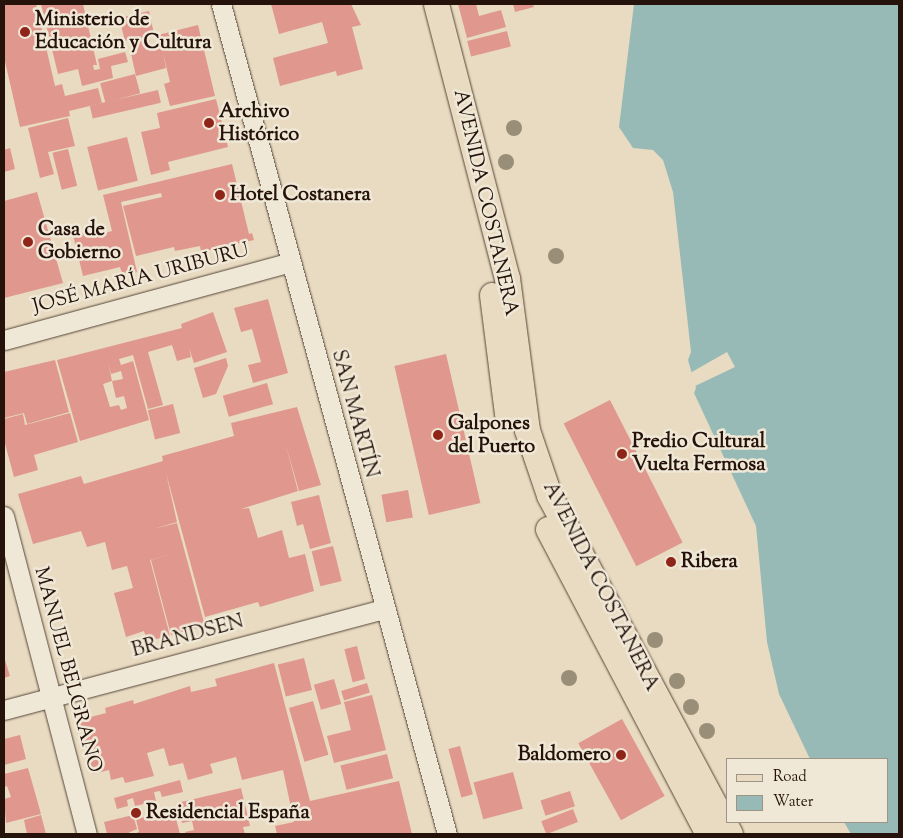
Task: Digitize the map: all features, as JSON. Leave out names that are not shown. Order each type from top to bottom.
[{"type":"main road","name":"AVENIDA COSTANERA","points":[[419,4],[490,283],[507,414],[532,497],[708,834]]},
{"type":"main road","name":"AVENIDA COSTANERA","points":[[436,4],[507,278],[527,430],[548,495],[730,834]]},
{"type":"street","name":"SAN MARTÍN","points":[[221,4],[383,609],[447,834]]},
{"type":"street","name":"JOSÉ MARÍA URIBURU","points":[[4,340],[290,262]]},
{"type":"street","name":"MANUEL BELGRANO","points":[[4,516],[87,834]]},
{"type":"street","name":"BRANDSEN","points":[[4,710],[383,609]]},
{"type":"water","points":[[634,4],[899,4],[899,834],[851,834],[845,823],[888,823],[888,758],[810,758],[779,694],[767,642],[756,526],[694,393],[696,388],[688,360],[691,352],[673,192],[663,160],[653,150],[633,148],[619,127]]},
{"type":"pier","points":[[727,352],[735,367],[693,387],[690,373]]},
{"type":"building","points":[[4,4],[36,4],[55,86],[62,84],[65,96],[98,88],[102,103],[69,111],[70,116],[20,127],[4,57]]},
{"type":"building","points":[[41,4],[83,4],[97,65],[93,65],[94,70],[100,69],[98,59],[125,52],[128,62],[111,66],[113,78],[82,86],[78,69],[58,74]]},
{"type":"building","points":[[271,4],[351,4],[361,25],[352,27],[363,69],[337,76],[336,71],[280,86],[273,58],[328,43],[322,22],[279,34]]},
{"type":"building","points":[[458,4],[476,4],[479,16],[501,10],[506,27],[467,38]]},
{"type":"building","points":[[513,4],[533,4],[534,7],[515,12]]},
{"type":"building","points":[[149,11],[154,34],[148,35],[152,49],[161,47],[158,35],[198,25],[215,96],[170,106],[164,84],[170,82],[163,53],[166,68],[136,76],[131,54],[137,53],[133,39],[125,41],[119,18]]},
{"type":"building","points":[[507,31],[511,47],[471,56],[467,41]]},
{"type":"building","points":[[135,74],[140,93],[105,103],[100,83]]},
{"type":"building","points":[[158,90],[161,103],[93,118],[90,106]]},
{"type":"building","points":[[216,99],[228,147],[168,162],[170,170],[151,175],[141,132],[160,128],[157,113]]},
{"type":"building","points":[[68,118],[75,146],[48,152],[54,174],[40,178],[28,128]]},
{"type":"building","points":[[127,137],[138,181],[98,191],[87,147]]},
{"type":"building","points":[[10,148],[15,169],[4,172],[4,150]]},
{"type":"building","points":[[68,149],[77,186],[62,190],[52,153]]},
{"type":"building","points":[[232,164],[249,234],[252,233],[254,240],[201,252],[200,246],[175,251],[174,247],[136,256],[123,206],[162,197],[161,193],[121,202],[137,272],[123,276],[120,267],[83,276],[73,235],[93,230],[94,236],[112,231],[103,195]]},
{"type":"building","name":"Casa de Gobierno","points":[[37,192],[63,283],[4,298],[4,201]]},
{"type":"building","points":[[268,299],[288,373],[253,383],[248,365],[261,362],[252,329],[241,332],[234,308]]},
{"type":"building","points":[[213,312],[227,352],[194,363],[189,348],[191,357],[177,361],[172,345],[148,352],[163,405],[148,409],[133,355],[119,359],[121,365],[133,361],[149,420],[80,441],[57,360],[182,328],[181,324]],"holes":[[[108,362],[111,374],[121,371],[123,379],[112,381]],[[112,381],[116,398],[124,396],[127,408],[121,410],[119,405],[110,407],[103,384]]]},
{"type":"building","name":"Galpones del Puerto","points":[[446,354],[480,503],[429,515],[394,366]]},
{"type":"building","points":[[226,358],[228,366],[216,394],[203,398],[194,368]]},
{"type":"building","points":[[55,360],[69,412],[27,424],[24,413],[4,418],[4,372]]},
{"type":"building","points":[[267,383],[273,404],[229,417],[223,396]]},
{"type":"building","points":[[610,400],[683,543],[636,566],[564,424]]},
{"type":"building","points":[[173,404],[180,433],[155,439],[148,410]]},
{"type":"building","points":[[297,407],[321,485],[299,491],[285,442],[298,491],[241,509],[249,508],[258,538],[282,530],[289,558],[305,554],[314,591],[260,607],[258,602],[205,617],[166,473],[177,522],[153,529],[177,523],[205,626],[171,635],[151,560],[178,552],[150,560],[170,636],[147,641],[144,631],[126,637],[114,593],[133,588],[127,566],[112,570],[105,542],[87,547],[81,531],[33,544],[18,494],[81,476],[84,484],[163,461],[162,456],[234,436],[231,423]]},
{"type":"building","points":[[70,413],[78,442],[34,455],[38,470],[14,477],[4,440],[4,419],[23,414],[25,425]]},
{"type":"building","points":[[408,490],[413,518],[386,522],[381,495]]},
{"type":"building","points":[[319,495],[331,543],[310,549],[303,524],[297,526],[291,502]]},
{"type":"building","points":[[333,546],[342,581],[320,586],[312,551]]},
{"type":"building","points":[[357,646],[365,679],[353,682],[344,649]]},
{"type":"building","points":[[4,657],[10,676],[4,678]]},
{"type":"building","points":[[304,658],[312,690],[286,697],[278,665]]},
{"type":"building","points":[[274,663],[310,801],[399,781],[412,834],[277,834],[275,826],[294,822],[283,770],[242,780],[236,757],[210,764],[213,773],[188,780],[183,763],[169,766],[164,748],[147,753],[154,776],[125,783],[123,777],[111,780],[109,770],[93,774],[79,720],[106,713],[105,708],[133,700],[134,704],[190,686],[191,692],[217,686],[215,679]]},
{"type":"building","points":[[334,679],[341,704],[321,710],[314,685]]},
{"type":"building","points":[[367,683],[370,693],[344,700],[341,691]]},
{"type":"building","points":[[372,695],[386,750],[334,763],[327,736],[351,730],[344,702]]},
{"type":"building","points":[[313,701],[328,755],[304,762],[289,708]]},
{"type":"building","points":[[622,719],[665,796],[621,820],[578,743]]},
{"type":"building","points":[[20,735],[26,759],[4,765],[4,739]]},
{"type":"building","points":[[460,746],[473,794],[461,797],[448,749]]},
{"type":"building","points":[[387,754],[393,778],[346,790],[340,766]]},
{"type":"building","points":[[28,768],[41,814],[6,823],[4,799],[11,797],[7,786],[4,787],[4,774]]},
{"type":"building","points":[[513,772],[523,809],[483,819],[473,783]]},
{"type":"building","points":[[180,780],[183,792],[162,797],[160,791],[154,792],[156,801],[135,806],[133,798],[127,800],[128,806],[117,809],[114,798]]},
{"type":"building","points":[[241,788],[250,826],[243,827],[245,834],[186,834],[185,832],[194,830],[192,821],[182,823],[177,803]]},
{"type":"building","points":[[570,791],[575,806],[545,816],[541,801]]},
{"type":"building","points":[[573,809],[578,822],[546,834],[541,821]]},
{"type":"building","points":[[174,811],[180,834],[133,834],[139,832],[136,819]]},
{"type":"building","points":[[41,815],[46,834],[27,834],[24,820]]},
{"type":"building","points":[[133,815],[137,829],[126,834],[107,834],[104,822]]},
{"type":"place","name":"Ministerio de Educación y Cultura","points":[[25,32]]},
{"type":"place","name":"Archivo Histórico","points":[[209,123]]},
{"type":"place","name":"Hotel Costanera","points":[[220,195]]},
{"type":"place","name":"Casa de Gobierno","points":[[28,242]]},
{"type":"place","name":"Galpones del Puerto","points":[[438,435]]},
{"type":"place","name":"Predio Cultural Vuelta Fermosa","points":[[622,454]]},
{"type":"place","name":"Ribera","points":[[671,562]]},
{"type":"place","name":"Baldomero","points":[[621,755]]},
{"type":"place","name":"Residencial España","points":[[136,813]]}]
